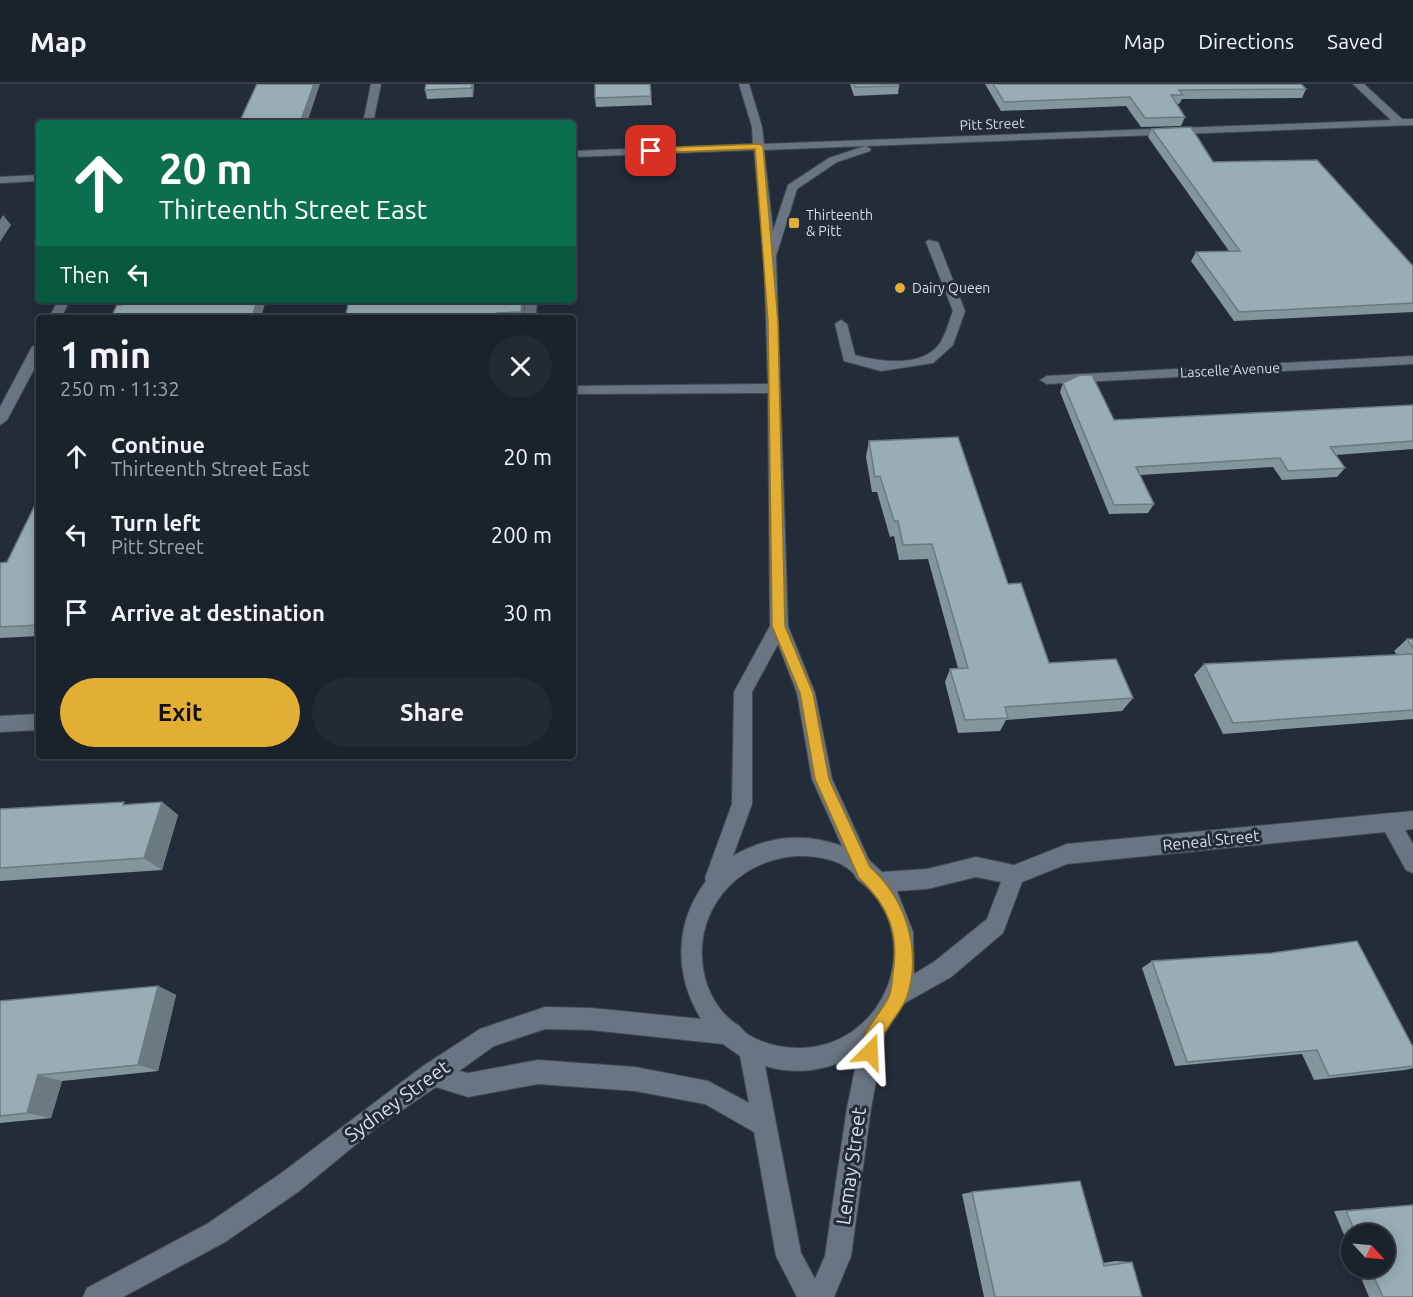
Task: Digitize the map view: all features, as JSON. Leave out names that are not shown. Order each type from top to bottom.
[{"type":"street","points":[[369,120],[376,84]]},
{"type":"street","points":[[744,84],[757,127],[770,260],[775,388],[779,626],[806,693],[822,779],[870,877],[892,907],[901,928],[905,950],[899,995],[889,1015],[874,1033],[856,1047],[835,1056],[811,1060],[787,1059],[741,1041],[709,1008],[698,987],[692,964],[694,920],[714,882],[742,804],[743,692],[779,626]]},
{"type":"street","points":[[1358,84],[1399,122]]},
{"type":"street","name":"Pitt Street","points":[[576,154],[1413,122]]},
{"type":"street","points":[[770,260],[792,187],[833,160],[880,144]]},
{"type":"street","points":[[0,180],[36,178]]},
{"type":"street","points":[[841,324],[849,358],[881,367],[928,360],[946,345],[959,311],[932,242]]},
{"type":"street","points":[[0,420],[36,353]]},
{"type":"street","name":"Lascelle Avenue","points":[[1047,380],[1413,360]]},
{"type":"street","points":[[576,390],[775,388]]},
{"type":"street","points":[[0,724],[36,722]]},
{"type":"street","name":"Reneal Street","points":[[1014,875],[1067,854],[1413,820]]},
{"type":"street","points":[[1390,822],[1413,863]]},
{"type":"street","points":[[714,882],[728,867],[746,856],[786,845],[827,851],[847,860],[870,877],[927,879],[976,867],[1014,875],[995,926],[943,969],[899,995]]},
{"type":"street","name":"Sydney Street","points":[[96,1297],[216,1233],[289,1183],[368,1120],[431,1074],[488,1036],[545,1018],[591,1019],[741,1041]]},
{"type":"street","name":"Lemay Street","points":[[821,1297],[838,1256],[859,1108],[874,1033]]},
{"type":"street","points":[[741,1041],[765,1125],[789,1256],[811,1297]]},
{"type":"street","points":[[431,1074],[468,1085],[538,1072],[635,1079],[708,1093],[765,1125]]},
{"type":"building","points":[[257,84],[314,84],[301,120],[240,120]]},
{"type":"building","points":[[426,84],[472,84],[471,88],[425,90]]},
{"type":"building","points":[[595,84],[650,84],[651,96],[595,98]]},
{"type":"building","points":[[854,84],[898,84],[899,86],[855,87]]},
{"type":"building","points":[[993,84],[1301,84],[1306,89],[1179,90],[1183,95],[1171,95],[1185,117],[1145,118],[1130,97],[1004,102]]},
{"type":"building","points":[[1191,127],[1213,162],[1317,160],[1413,266],[1413,303],[1239,312],[1196,252],[1240,251],[1152,129]]},
{"type":"building","points":[[123,303],[256,303],[253,315],[112,315],[117,305]]},
{"type":"building","points":[[348,303],[522,303],[521,312],[497,313],[497,315],[346,315]]},
{"type":"building","points":[[1080,375],[1092,375],[1114,420],[1413,405],[1413,441],[1330,447],[1345,468],[1288,471],[1280,458],[1136,467],[1154,504],[1114,505],[1063,383]]},
{"type":"building","points":[[958,437],[1008,584],[1021,583],[1049,663],[1116,659],[1133,698],[1005,707],[1008,718],[965,720],[950,669],[968,668],[932,544],[903,545],[898,521],[894,521],[880,476],[875,477],[869,441]]},
{"type":"building","points":[[36,503],[36,625],[0,627],[0,563],[7,562]]},
{"type":"building","points":[[1407,639],[1413,639],[1413,648]]},
{"type":"building","points":[[1413,654],[1413,710],[1233,723],[1204,664]]},
{"type":"building","points":[[124,802],[123,805],[162,802],[144,858],[0,868],[0,809]]},
{"type":"building","points":[[1357,941],[1413,1047],[1413,1066],[1329,1076],[1317,1050],[1187,1062],[1152,961],[1272,953]]},
{"type":"building","points":[[158,986],[138,1065],[38,1075],[27,1113],[0,1116],[0,1001]]},
{"type":"building","points":[[1080,1181],[1104,1266],[1132,1262],[1142,1297],[995,1297],[972,1192]]},
{"type":"building","points":[[1413,1205],[1413,1297],[1383,1297],[1374,1278],[1395,1278],[1395,1224],[1352,1224],[1346,1211]]},
{"type":"place","name":"Thirteenth & Pitt","points":[[794,223]]},
{"type":"place","name":"Dairy Queen","points":[[900,288]]},
{"type":"route","points":[[651,151],[759,146],[770,260],[773,322],[779,626],[806,693],[822,779],[864,873],[875,882],[892,907],[901,928],[905,950],[904,973],[899,995],[889,1015],[874,1033],[870,1052]]}]
